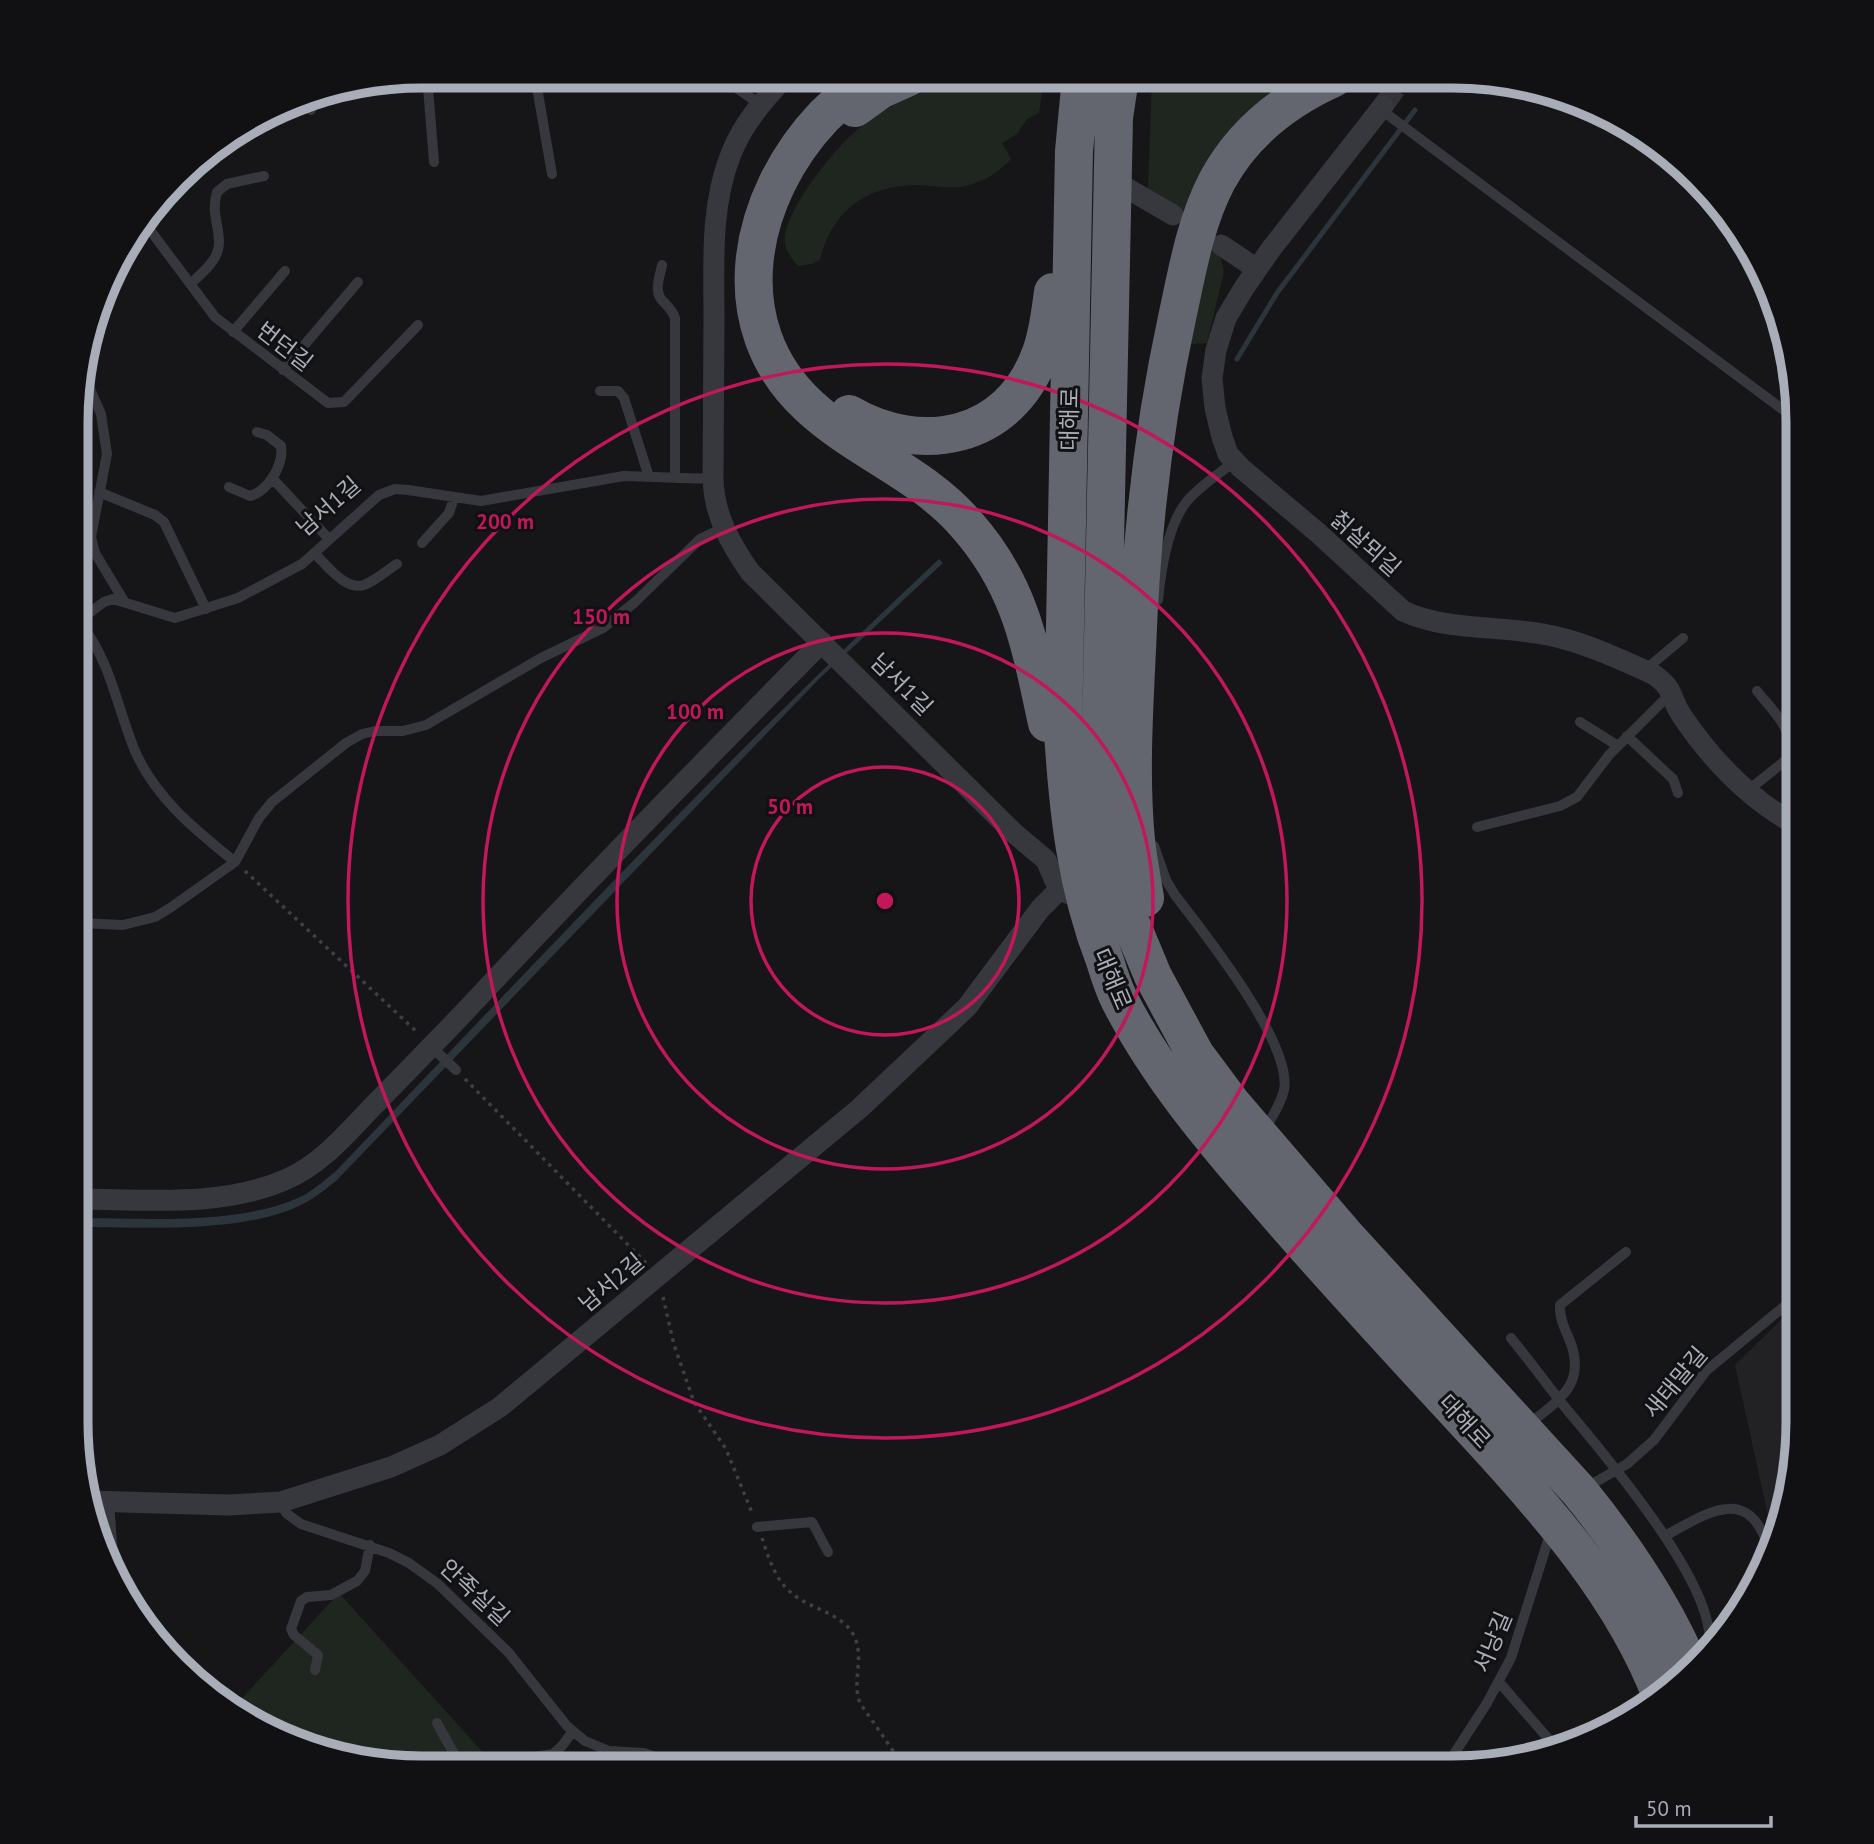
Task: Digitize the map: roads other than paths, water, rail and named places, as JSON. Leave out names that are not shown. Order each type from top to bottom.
[{"type":"highway","points":[[858,88],[839,102],[807,136],[780,178],[769,202],[761,222],[753,264],[759,325],[765,343],[785,379],[810,407],[935,494],[966,524],[996,564],[1019,609],[1028,635],[1071,828]]},
{"type":"highway","points":[[884,88],[860,104],[824,138],[796,178],[785,200],[771,249],[770,269],[774,310],[788,353],[825,398],[860,421],[878,429],[918,437],[959,432],[993,418],[1019,393],[1040,356],[1047,333],[1074,151]]},
{"type":"highway","name":"대해로","points":[[1080,88],[1074,151],[1063,652],[1063,732],[1067,802],[1077,867],[1073,896],[1093,931],[1118,997],[1154,1061],[1202,1124],[1316,1259],[1555,1522],[1633,1638],[1657,1687]]},
{"type":"highway","name":"대해로","points":[[1118,88],[1114,118],[1102,789],[1110,849],[1123,904],[1153,976],[1195,1054],[1233,1105],[1353,1244],[1579,1491],[1608,1527],[1638,1574],[1666,1619],[1687,1661]]},
{"type":"highway","points":[[1180,1025],[1146,910],[1136,826],[1135,680],[1140,572],[1156,426],[1201,219],[1219,179],[1240,147],[1257,128],[1297,98],[1316,88]]},
{"type":"street","name":"남서1길","points":[[775,88],[760,104],[732,152],[719,196],[714,242],[713,480],[715,503],[723,527],[750,572],[1014,833],[1046,860],[1073,896]]},
{"type":"street","name":"칡살뫼길","points":[[1386,112],[1257,269],[1226,318],[1216,350],[1212,378],[1222,437],[1228,454],[1403,611],[1415,616],[1468,626],[1557,637],[1645,670],[1666,684],[1681,714],[1733,780],[1786,820]]},
{"type":"street","points":[[1113,180],[1173,215]]},
{"type":"street","points":[[1221,245],[1257,269]]},
{"type":"street","points":[[88,1199],[187,1199],[229,1195],[288,1179],[310,1166],[435,1051],[541,930],[825,645]]},
{"type":"street","name":"남서2길","points":[[97,1501],[228,1505],[281,1502],[391,1466],[440,1445],[500,1407],[860,1108],[967,1007],[1040,909],[1073,896]]},
{"type":"lane","points":[[428,88],[434,162]]},
{"type":"lane","points":[[537,88],[552,174]]},
{"type":"lane","points":[[737,88],[760,104]]},
{"type":"lane","points":[[311,110],[312,106]]},
{"type":"lane","points":[[1386,112],[1786,412]]},
{"type":"lane","points":[[190,284],[208,267],[219,244],[214,218],[217,192],[227,184],[264,176]]},
{"type":"lane","name":"번던길","points":[[149,229],[215,317],[328,403],[344,402],[418,325]]},
{"type":"lane","points":[[662,265],[657,291],[659,298],[672,309],[675,318],[676,478]]},
{"type":"lane","points":[[233,332],[285,271]]},
{"type":"lane","points":[[283,370],[358,282]]},
{"type":"lane","points":[[89,387],[105,428],[107,454],[91,537],[95,553],[124,601]]},
{"type":"lane","points":[[600,391],[618,391],[624,398],[649,477]]},
{"type":"lane","points":[[229,487],[250,496],[258,494],[272,478],[281,460],[281,446],[267,435],[257,432]]},
{"type":"lane","points":[[1157,608],[1165,556],[1180,511],[1200,489],[1235,461]]},
{"type":"lane","name":"남서1길","points":[[124,601],[175,618],[238,598],[302,564],[379,495],[395,489],[481,501],[624,476],[713,480]]},
{"type":"lane","points":[[272,478],[330,539]]},
{"type":"lane","points":[[99,492],[155,514],[164,522],[206,609]]},
{"type":"lane","points":[[422,543],[449,513],[454,498]]},
{"type":"lane","points":[[88,513],[96,510]]},
{"type":"lane","points":[[88,923],[123,925],[155,917],[235,862],[259,818],[272,802],[346,743],[362,734],[375,731],[403,731],[426,725],[541,658],[603,628],[635,602],[701,539],[723,527]]},
{"type":"lane","points":[[314,553],[353,586],[364,585],[397,564]]},
{"type":"lane","points":[[88,615],[103,602],[113,599],[124,601]]},
{"type":"lane","points":[[88,634],[101,653],[132,744],[152,784],[188,823],[235,862]]},
{"type":"lane","points":[[1645,670],[1683,638]]},
{"type":"lane","points":[[1757,691],[1786,728]]},
{"type":"lane","points":[[1477,827],[1560,806],[1577,797],[1627,736],[1672,692]]},
{"type":"lane","points":[[1580,722],[1618,746]]},
{"type":"lane","points":[[1627,736],[1673,779],[1678,793]]},
{"type":"lane","points":[[1746,792],[1786,760]]},
{"type":"lane","points":[[1152,829],[1158,860],[1166,880],[1262,1020],[1278,1055],[1284,1073],[1284,1091],[1261,1138]]},
{"type":"lane","points":[[435,1051],[456,1070]]},
{"type":"lane","points":[[1523,1429],[1572,1385],[1576,1371],[1574,1351],[1559,1314],[1560,1305],[1626,1252]]},
{"type":"lane","name":"새태말길","points":[[1579,1491],[1627,1464],[1654,1440],[1706,1371],[1786,1303]]},
{"type":"lane","points":[[1511,1338],[1665,1536],[1701,1602],[1709,1636]]},
{"type":"lane","points":[[109,1502],[112,1548]]},
{"type":"lane","name":"안족실길","points":[[281,1502],[286,1513],[300,1524],[370,1545],[410,1563],[438,1584],[509,1653],[573,1731],[597,1747],[652,1756]]},
{"type":"lane","points":[[1665,1536],[1699,1518],[1728,1508],[1741,1510],[1756,1518],[1766,1537]]},
{"type":"lane","points":[[757,1527],[811,1522],[828,1552]]},
{"type":"lane","name":"서낭길","points":[[1453,1756],[1499,1682],[1523,1628],[1555,1522]]},
{"type":"lane","points":[[315,1670],[318,1655],[294,1635],[291,1629],[301,1601],[307,1597],[331,1595],[357,1581],[365,1571],[370,1545]]},
{"type":"lane","points":[[1499,1682],[1551,1742]]},
{"type":"lane","points":[[436,1723],[456,1756]]},
{"type":"lane","points":[[537,1756],[553,1754],[573,1731]]},
{"type":"lane","points":[[615,1751],[615,1756]]},
{"type":"waterway","points":[[1237,359],[1277,293],[1415,110]]},
{"type":"tunnel","points":[[1383,106],[1396,88]]}]
